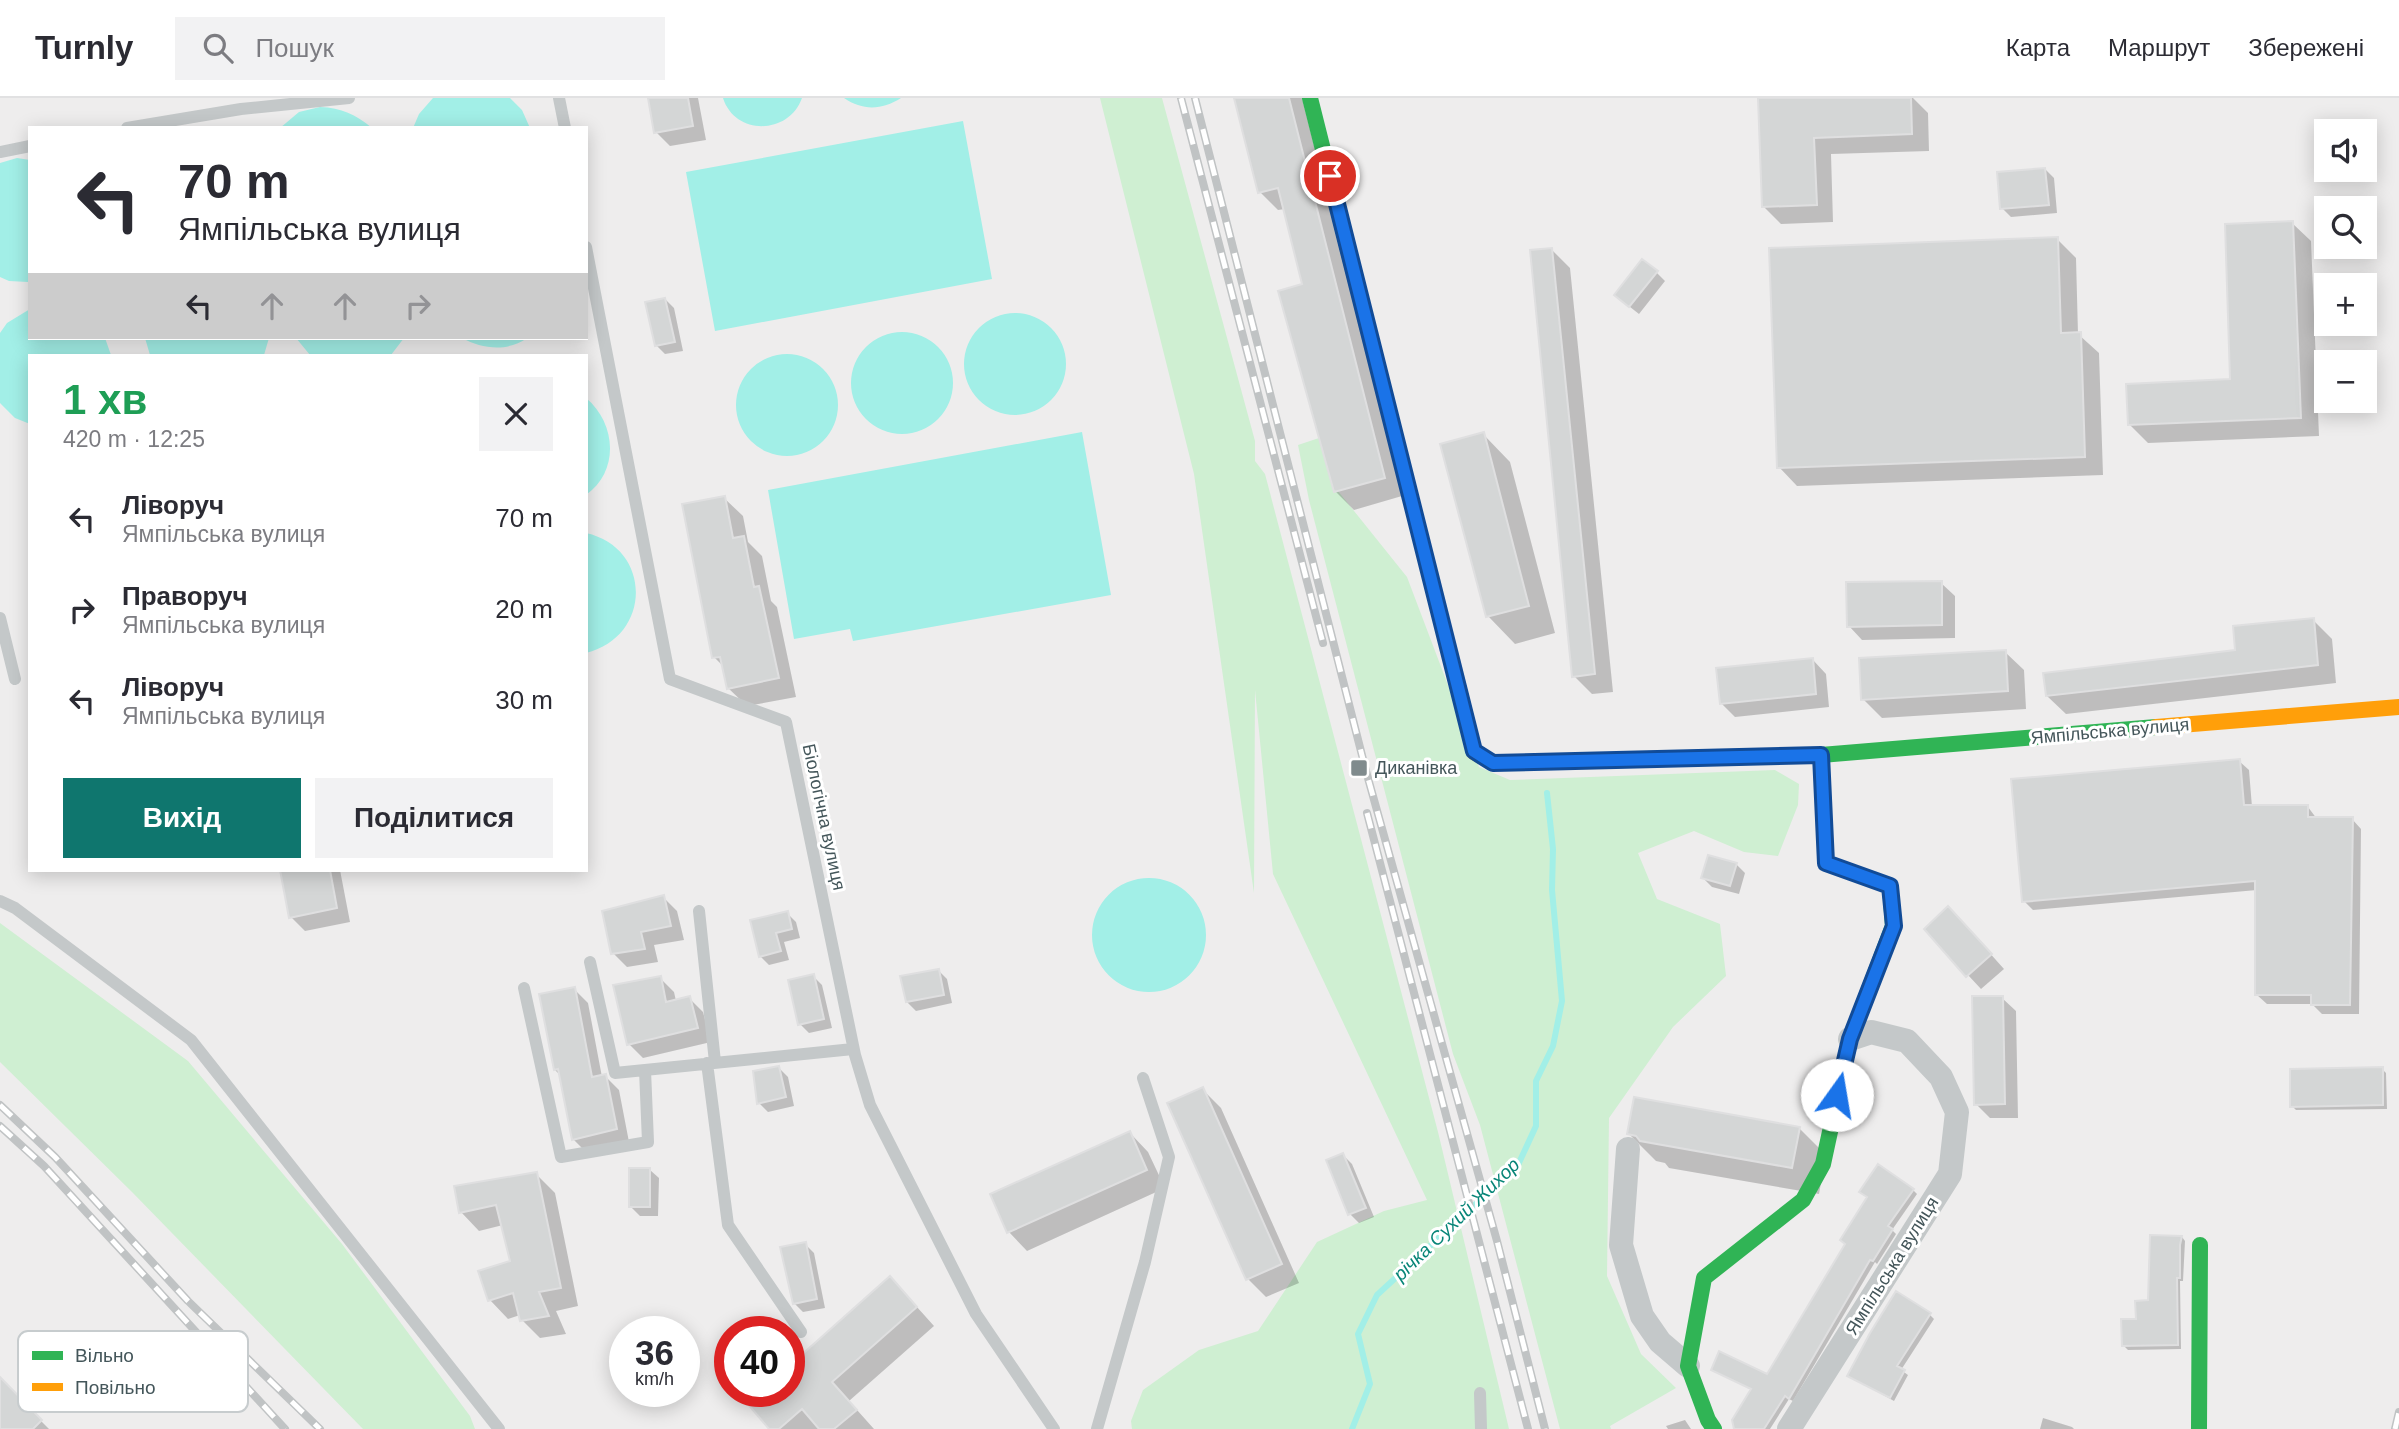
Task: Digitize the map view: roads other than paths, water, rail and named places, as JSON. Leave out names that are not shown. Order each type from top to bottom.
[{"type":"street","name":"Ямпільська вулиця","points":[[1310,98],[1474,751],[1493,763],[1821,755],[2399,706]]},
{"type":"street","points":[[1688,1366],[1704,1278],[1803,1200],[1823,1164],[1850,1039],[1894,926],[1890,886],[1826,863],[1821,755]]},
{"type":"street","name":"Ямпільська вулиця","points":[[1789,1429],[1950,1174],[1957,1112],[1941,1077],[1907,1041],[1871,1032],[1850,1039]]},
{"type":"street","points":[[1628,1149],[1621,1245],[1642,1316],[1660,1342],[1688,1366],[1708,1420],[1714,1429]]},
{"type":"street","points":[[2199,1429],[2200,1245]]},
{"type":"lane","points":[[139,126],[241,109],[349,98]]},
{"type":"lane","points":[[559,98],[565,126]]},
{"type":"lane","points":[[0,152],[28,146]]},
{"type":"lane","name":"Біологічна вулиця","points":[[588,257],[670,679],[786,722],[853,1049],[870,1105],[976,1314],[1054,1429]]},
{"type":"lane","points":[[0,618],[15,679]]},
{"type":"lane","points":[[0,901],[15,908],[191,1040],[499,1429]]},
{"type":"lane","points":[[699,911],[710,1062],[728,1225],[790,1316]]},
{"type":"lane","points":[[590,962],[615,1073],[853,1049]]},
{"type":"lane","points":[[524,988],[561,1157],[648,1142],[645,1070]]},
{"type":"lane","points":[[1097,1429],[1145,1262],[1169,1157],[1143,1078]]},
{"type":"lane","points":[[1480,1393],[1481,1429]]},
{"type":"water","points":[[433,98],[510,98],[522,110],[529,126],[414,126],[419,114]]},
{"type":"water","points":[[723,98],[802,98],[786,119],[762,126],[739,119],[729,110]]},
{"type":"water","points":[[844,98],[901,98],[880,107],[865,107]]},
{"type":"water","points":[[320,107],[335,109],[348,113],[369,126],[282,126],[299,112]]},
{"type":"water","points":[[963,121],[992,279],[715,331],[686,172]]},
{"type":"water","points":[[17,158],[28,160],[28,282],[9,281],[0,277],[0,163]]},
{"type":"water","points":[[28,310],[28,340],[106,340],[111,354],[28,354],[28,423],[15,418],[0,403],[0,333],[7,323]]},
{"type":"water","points":[[1015,313],[1034,317],[1051,328],[1062,345],[1066,364],[1062,383],[1051,400],[1034,411],[1015,415],[996,411],[979,400],[968,383],[964,364],[968,345],[979,328],[996,317]]},
{"type":"water","points":[[902,332],[921,336],[938,347],[949,364],[953,383],[949,402],[938,419],[921,430],[902,434],[883,430],[866,419],[855,402],[851,383],[855,364],[866,347],[883,336]]},
{"type":"water","points":[[146,340],[268,340],[264,354],[150,354]]},
{"type":"water","points":[[298,340],[402,340],[392,354],[309,354]]},
{"type":"water","points":[[467,340],[524,340],[503,347],[478,345]]},
{"type":"water","points":[[787,354],[806,358],[823,369],[834,386],[838,405],[834,424],[823,441],[806,452],[787,456],[768,452],[751,441],[740,424],[736,405],[740,386],[751,369],[768,358]]},
{"type":"water","points":[[588,400],[603,420],[610,447],[605,473],[588,493]]},
{"type":"water","points":[[1082,432],[1111,595],[853,641],[850,629],[794,639],[768,490]]},
{"type":"water","points":[[588,534],[608,542],[624,556],[633,573],[636,593],[633,612],[623,630],[608,644],[588,652]]},
{"type":"water","points":[[1149,878],[1171,882],[1189,895],[1202,913],[1206,935],[1202,957],[1189,975],[1171,988],[1149,992],[1127,988],[1109,975],[1096,957],[1092,935],[1096,913],[1109,895],[1127,882]]},
{"type":"waterway","name":"річка Сухий Жихор","points":[[1352,1429],[1370,1384],[1358,1334],[1377,1295],[1518,1165],[1536,1126],[1536,1081],[1553,1046],[1562,1001],[1547,793]]},
{"type":"railway","points":[[1181,98],[1323,643]]},
{"type":"railway","points":[[1195,98],[1366,771],[1497,1241],[1545,1429]]},
{"type":"railway","points":[[1367,813],[1528,1429]]},
{"type":"railway","points":[[0,1105],[55,1157],[219,1331]]},
{"type":"railway","points":[[0,1126],[44,1166],[195,1331]]},
{"type":"railway","points":[[248,1359],[320,1429]]},
{"type":"railway","points":[[248,1389],[285,1429]]},
{"type":"railway","points":[[2395,1429],[2399,1412]]},
{"type":"place","name":"Диканівка","points":[[1359,768]]}]
